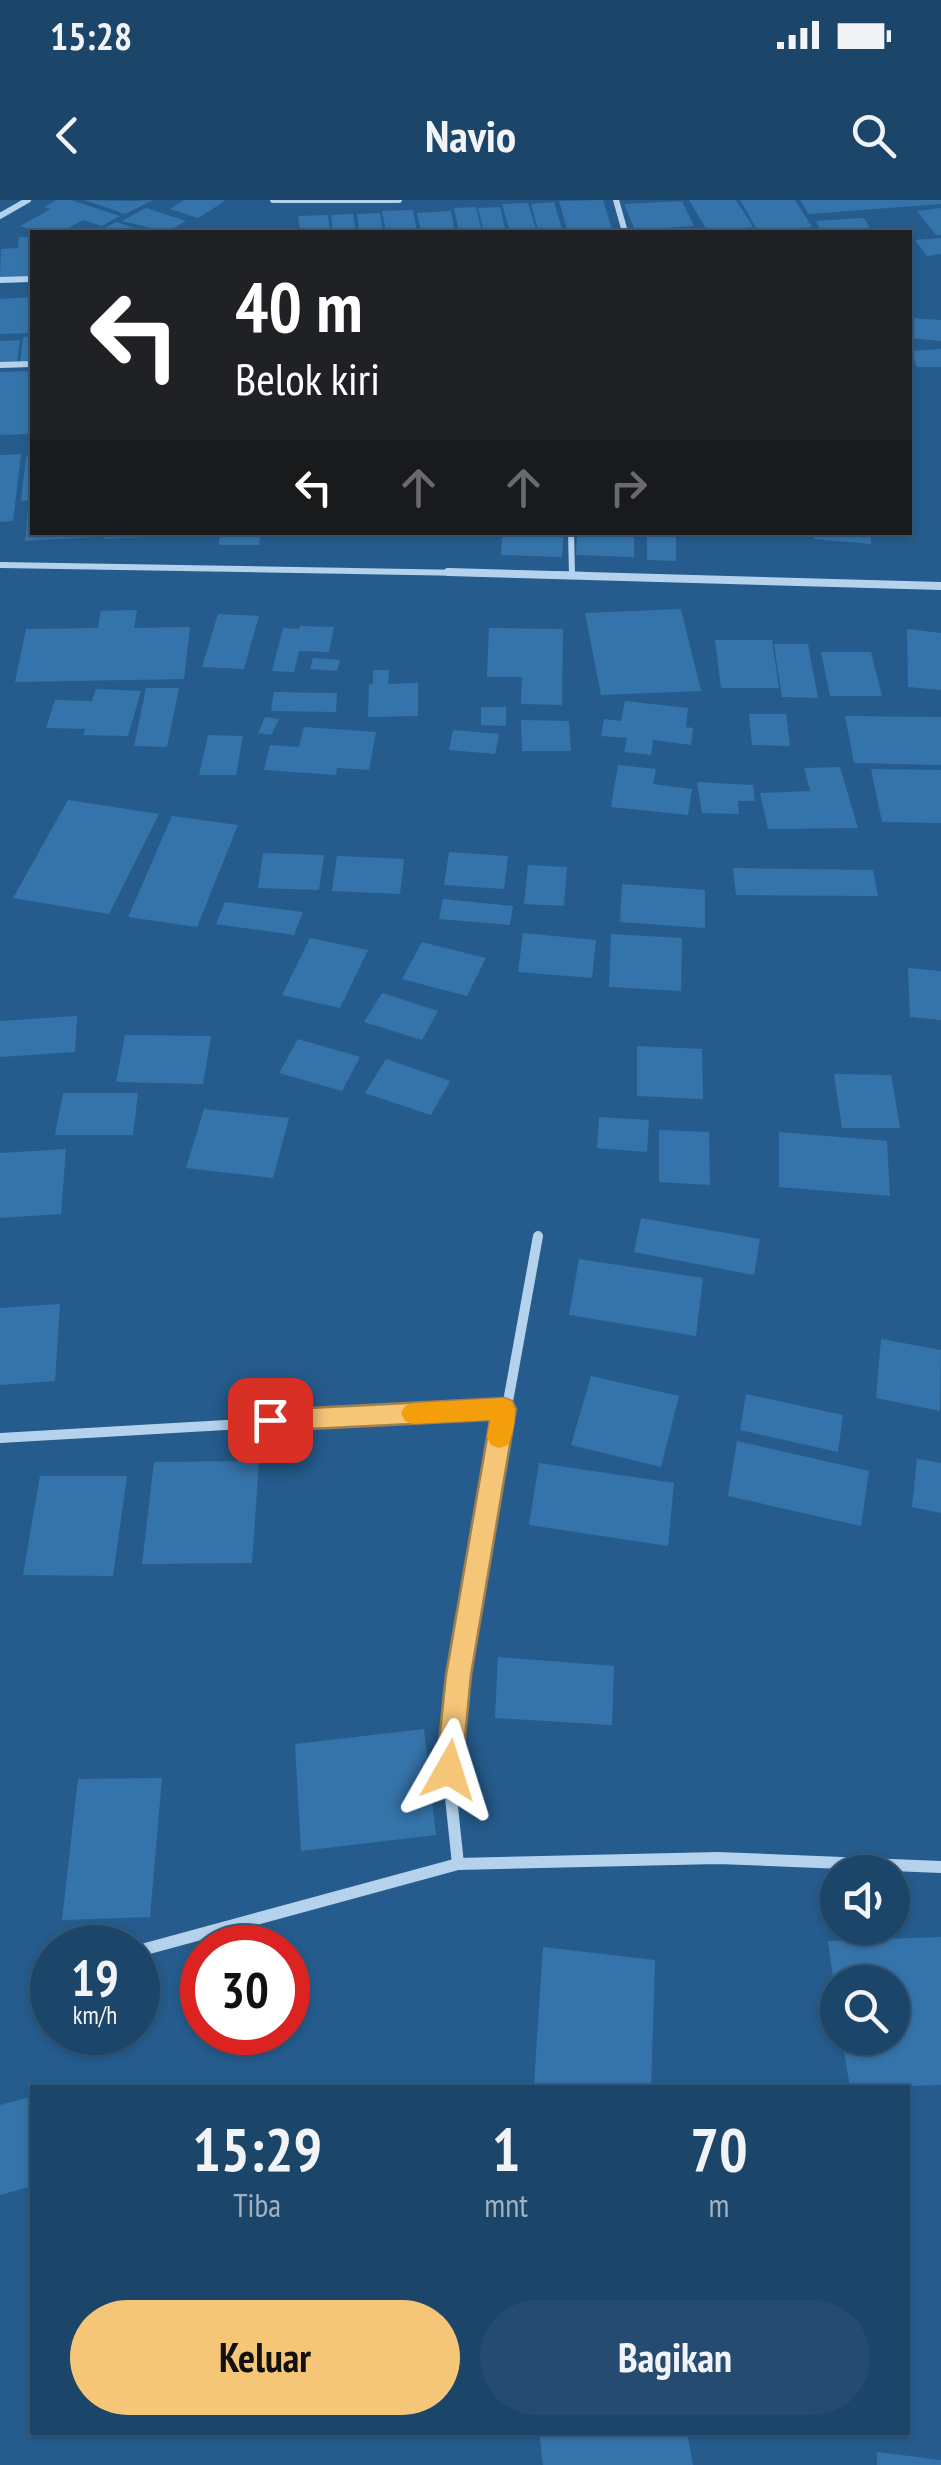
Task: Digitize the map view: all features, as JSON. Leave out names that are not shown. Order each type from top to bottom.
[{"type":"street","points":[[0,216],[28,200]]},
{"type":"street","points":[[273,200],[400,200]]},
{"type":"street","points":[[616,200],[624,230]]},
{"type":"street","points":[[0,280],[30,279]]},
{"type":"street","points":[[0,366],[30,364]]},
{"type":"street","points":[[571,535],[572,574]]},
{"type":"street","points":[[0,565],[572,574],[941,586]]},
{"type":"street","points":[[458,1864],[449,1820],[456,1694],[538,1236]]},
{"type":"street","points":[[0,1438],[504,1409]]},
{"type":"street","points":[[160,1945],[458,1864],[718,1858],[941,1867]]},
{"type":"building","points":[[56,200],[71,200],[120,216],[102,226],[83,220],[65,230],[20,226],[51,209],[44,207]]},
{"type":"building","points":[[84,200],[131,201],[153,200],[125,214]]},
{"type":"building","points":[[184,200],[225,201],[198,218],[170,209]]},
{"type":"building","points":[[603,200],[612,230],[567,229],[559,201]]},
{"type":"building","points":[[689,200],[736,200],[753,227],[726,230],[707,230]]},
{"type":"building","points":[[740,200],[795,200],[812,227],[772,230],[757,230]]},
{"type":"building","points":[[800,200],[941,200],[941,204],[809,214]]},
{"type":"building","points":[[682,201],[694,226],[635,230],[624,204]]},
{"type":"building","points":[[554,202],[562,229],[538,230],[531,204]]},
{"type":"building","points":[[528,203],[536,230],[509,230],[502,204]]},
{"type":"building","points":[[476,207],[482,230],[459,230],[454,208]]},
{"type":"building","points":[[500,207],[506,230],[484,230],[478,208]]},
{"type":"building","points":[[146,208],[186,221],[170,230],[159,230],[122,221]]},
{"type":"building","points":[[941,208],[941,235],[936,235],[917,211]]},
{"type":"building","points":[[413,210],[417,230],[386,230],[382,211]]},
{"type":"building","points":[[451,211],[455,230],[421,230],[417,213]]},
{"type":"building","points":[[380,213],[383,230],[359,230],[357,214]]},
{"type":"building","points":[[353,214],[356,230],[333,230],[331,215]]},
{"type":"building","points":[[328,215],[330,230],[300,230],[298,216]]},
{"type":"building","points":[[864,218],[870,228],[820,230],[816,221]]},
{"type":"building","points":[[116,222],[138,229],[136,230],[101,230]]},
{"type":"building","points":[[19,237],[30,237],[30,277],[0,279],[1,249],[18,248]]},
{"type":"building","points":[[941,238],[941,254],[927,256],[915,240]]},
{"type":"building","points":[[30,297],[30,333],[0,334],[0,299]]},
{"type":"building","points":[[912,318],[941,320],[941,341],[912,338]]},
{"type":"building","points":[[30,336],[30,363],[20,363],[23,337]]},
{"type":"building","points":[[20,340],[17,363],[0,364],[0,341]]},
{"type":"building","points":[[941,349],[941,367],[917,367],[912,351]]},
{"type":"building","points":[[30,371],[29,434],[0,435],[0,372]]},
{"type":"building","points":[[21,454],[13,521],[0,522],[0,455]]},
{"type":"building","points":[[30,456],[30,500],[21,501],[26,457]]},
{"type":"building","points":[[28,508],[30,535],[100,537],[25,541]]},
{"type":"building","points":[[105,535],[175,535],[175,536],[104,539]]},
{"type":"building","points":[[220,535],[261,535],[259,545],[219,545]]},
{"type":"building","points":[[502,535],[564,535],[562,557],[501,555]]},
{"type":"building","points":[[577,535],[634,535],[634,557],[576,555]]},
{"type":"building","points":[[647,535],[676,535],[676,561],[647,560]]},
{"type":"building","points":[[814,535],[871,535],[871,544],[814,539]]},
{"type":"building","points":[[681,609],[701,691],[601,695],[585,613]]},
{"type":"building","points":[[137,610],[134,628],[190,627],[184,679],[15,682],[26,629],[98,628],[101,611]]},
{"type":"building","points":[[218,614],[259,616],[244,669],[202,667]]},
{"type":"building","points":[[334,627],[329,652],[299,651],[294,672],[272,671],[283,628]]},
{"type":"building","points":[[489,628],[563,629],[562,705],[521,704],[522,677],[487,677]]},
{"type":"building","points":[[907,629],[941,633],[941,690],[908,687]]},
{"type":"building","points":[[715,640],[772,640],[779,688],[721,688]]},
{"type":"building","points":[[774,644],[808,644],[818,698],[782,697]]},
{"type":"building","points":[[821,652],[871,652],[882,696],[830,696]]},
{"type":"building","points":[[313,658],[340,660],[337,671],[310,669]]},
{"type":"building","points":[[373,670],[389,670],[388,684],[418,683],[418,716],[368,717]]},
{"type":"building","points":[[146,688],[179,688],[167,747],[134,746]]},
{"type":"building","points":[[96,689],[141,691],[128,736],[83,735],[86,729],[46,728],[55,700],[92,701]]},
{"type":"building","points":[[274,692],[337,693],[336,712],[271,711]]},
{"type":"building","points":[[625,701],[688,708],[686,727],[693,728],[691,745],[653,740],[651,755],[624,752],[627,738],[601,736],[604,719],[621,721]]},
{"type":"building","points":[[481,707],[506,707],[506,726],[481,725]]},
{"type":"building","points":[[749,714],[786,714],[790,746],[752,745]]},
{"type":"building","points":[[845,716],[941,717],[941,765],[854,763]]},
{"type":"building","points":[[265,717],[279,719],[271,735],[258,733]]},
{"type":"building","points":[[521,720],[569,721],[571,751],[522,751]]},
{"type":"building","points":[[304,727],[376,732],[369,770],[337,768],[336,775],[264,770],[270,745],[299,747]]},
{"type":"building","points":[[453,730],[499,734],[495,754],[449,750]]},
{"type":"building","points":[[208,735],[243,736],[236,775],[199,775]]},
{"type":"building","points":[[618,765],[656,769],[653,784],[692,789],[688,815],[611,807]]},
{"type":"building","points":[[840,767],[858,828],[768,829],[760,793],[810,791],[804,768]]},
{"type":"building","points":[[871,769],[941,770],[941,823],[882,822]]},
{"type":"building","points":[[697,782],[753,785],[755,801],[738,801],[739,814],[702,813]]},
{"type":"building","points":[[68,800],[159,814],[109,914],[13,898]]},
{"type":"building","points":[[172,816],[238,825],[197,927],[128,917]]},
{"type":"building","points":[[449,852],[508,856],[504,889],[444,885]]},
{"type":"building","points":[[263,853],[324,855],[319,890],[258,888]]},
{"type":"building","points":[[337,856],[404,859],[400,894],[332,891]]},
{"type":"building","points":[[528,865],[567,867],[564,906],[524,904]]},
{"type":"building","points":[[733,868],[873,870],[878,896],[736,895]]},
{"type":"building","points":[[622,884],[705,890],[705,928],[620,922]]},
{"type":"building","points":[[443,899],[513,906],[510,925],[439,919]]},
{"type":"building","points":[[225,902],[303,912],[294,935],[216,924]]},
{"type":"building","points":[[523,933],[596,940],[592,978],[518,972]]},
{"type":"building","points":[[611,934],[682,938],[681,991],[609,987]]},
{"type":"building","points":[[310,938],[368,950],[340,1008],[282,995]]},
{"type":"building","points":[[422,942],[486,958],[467,996],[402,979]]},
{"type":"building","points":[[908,968],[941,971],[941,1020],[910,1017]]},
{"type":"building","points":[[382,993],[438,1011],[422,1040],[364,1022]]},
{"type":"building","points":[[77,1016],[75,1052],[0,1057],[0,1021]]},
{"type":"building","points":[[125,1035],[211,1036],[203,1084],[116,1082]]},
{"type":"building","points":[[298,1039],[360,1057],[342,1091],[279,1073]]},
{"type":"building","points":[[637,1046],[702,1049],[703,1099],[637,1096]]},
{"type":"building","points":[[386,1059],[450,1081],[431,1115],[365,1093]]},
{"type":"building","points":[[834,1074],[891,1075],[900,1128],[842,1128]]},
{"type":"building","points":[[63,1093],[138,1093],[133,1135],[55,1135]]},
{"type":"building","points":[[204,1109],[289,1118],[273,1178],[186,1168]]},
{"type":"building","points":[[599,1117],[649,1120],[647,1152],[597,1148]]},
{"type":"building","points":[[659,1130],[709,1132],[710,1185],[659,1182]]},
{"type":"building","points":[[779,1132],[887,1141],[890,1196],[779,1187]]},
{"type":"building","points":[[66,1149],[61,1214],[0,1218],[0,1153]]},
{"type":"building","points":[[641,1218],[760,1239],[754,1275],[634,1252]]},
{"type":"building","points":[[579,1259],[703,1278],[696,1336],[569,1315]]},
{"type":"building","points":[[60,1304],[55,1381],[0,1385],[0,1308]]},
{"type":"building","points":[[881,1339],[941,1350],[940,1411],[876,1398]]},
{"type":"building","points":[[591,1376],[679,1396],[661,1467],[571,1445]]},
{"type":"building","points":[[746,1394],[843,1415],[838,1452],[740,1430]]},
{"type":"building","points":[[737,1441],[869,1471],[861,1526],[728,1496]]},
{"type":"building","points":[[917,1459],[941,1463],[941,1513],[912,1507]]},
{"type":"building","points":[[259,1461],[252,1563],[142,1564],[154,1462]]},
{"type":"building","points":[[539,1463],[674,1483],[668,1546],[529,1525]]},
{"type":"building","points":[[40,1476],[127,1476],[113,1576],[23,1575]]},
{"type":"building","points":[[498,1657],[614,1666],[612,1725],[495,1718]]},
{"type":"building","points":[[424,1729],[436,1835],[301,1851],[295,1744]]},
{"type":"building","points":[[162,1778],[150,1917],[62,1920],[78,1779]]},
{"type":"building","points":[[941,1937],[941,2085],[850,2085],[845,2055],[910,2055],[910,1965],[831,1965],[829,1945],[910,1945],[910,1938]]},
{"type":"building","points":[[543,1947],[655,1960],[651,2085],[534,2084]]},
{"type":"building","points":[[30,2097],[30,2187],[0,2195],[0,2105]]},
{"type":"building","points":[[539,2435],[688,2435],[693,2465],[543,2465]]},
{"type":"building","points":[[877,2452],[941,2460],[941,2465],[877,2465]]},
{"type":"slow traffic","points":[[413,1413],[504,1409],[499,1437]]},
{"type":"route","points":[[270,1420],[504,1409],[458,1675],[449,1770]]}]
